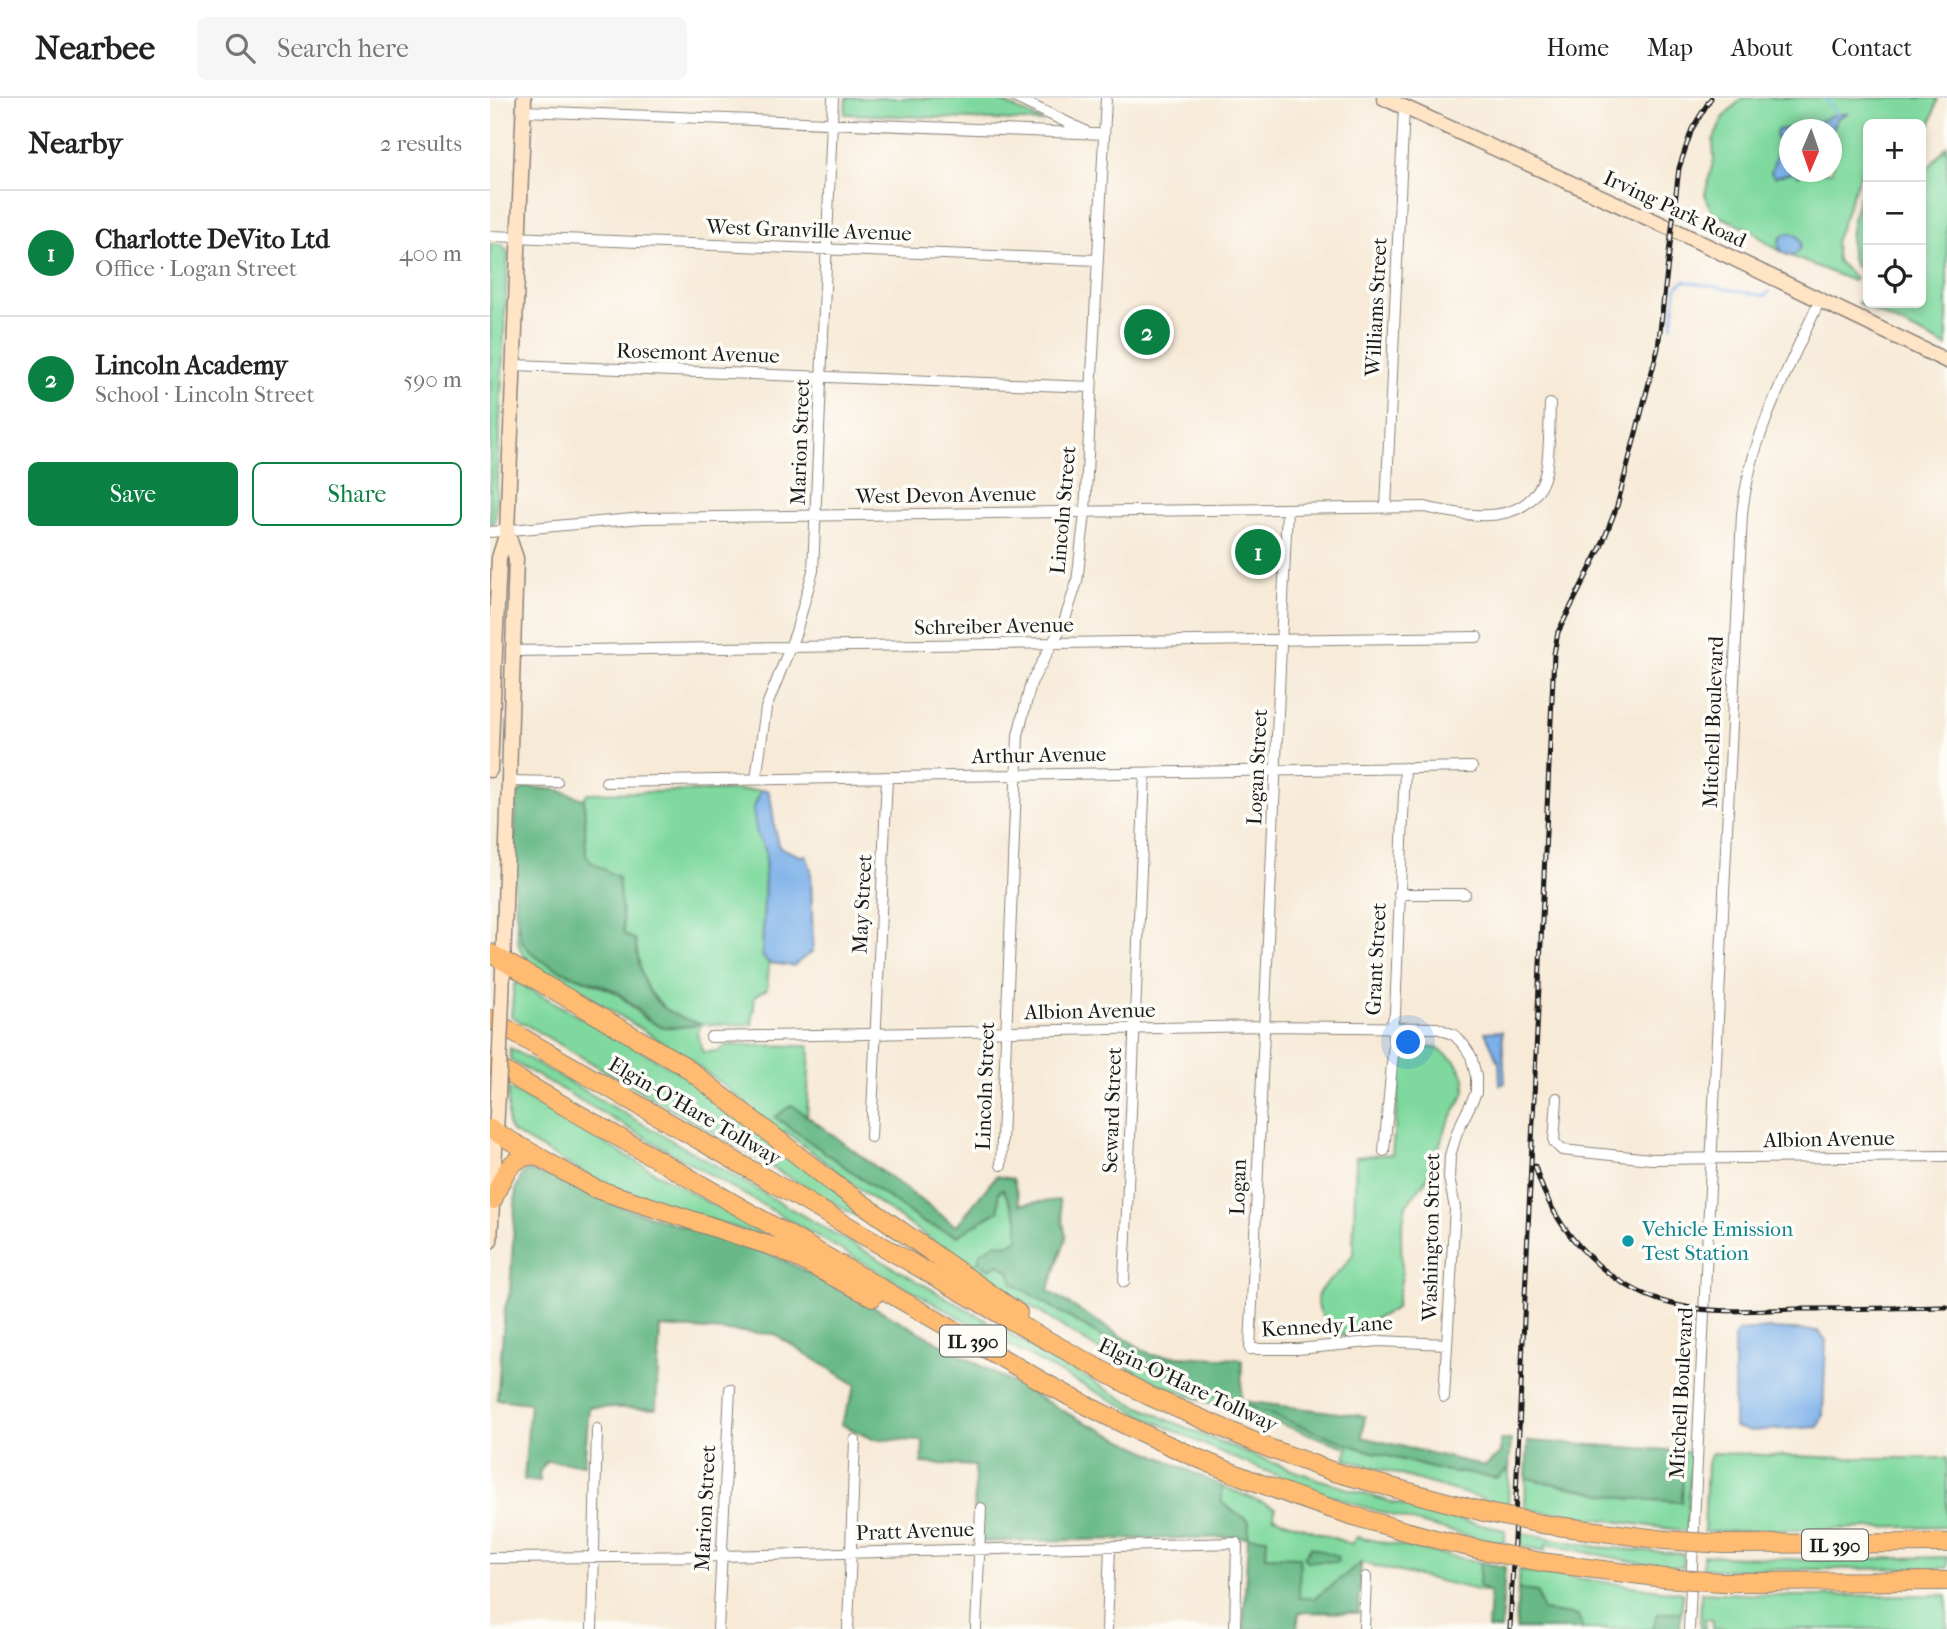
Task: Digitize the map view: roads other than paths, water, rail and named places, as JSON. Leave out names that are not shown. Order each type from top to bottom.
[{"type":"highway","points":[[497,957],[683,1065],[833,1183],[1020,1314],[1070,1354]]},
{"type":"highway","name":"Elgin-O'Hare Tollway","points":[[490,1019],[1070,1354],[1149,1396],[1270,1449],[1376,1484],[1542,1524],[1665,1540],[1723,1544],[1947,1543]]},
{"type":"highway","name":"IL 390","points":[[490,1063],[1090,1408],[1229,1473],[1374,1524],[1541,1562],[1664,1578],[1722,1582],[1947,1581]]},
{"type":"highway","points":[[493,1131],[593,1188],[780,1249],[937,1333],[968,1338]]},
{"type":"highway","points":[[493,1200],[509,1165],[523,1156],[537,1155]]},
{"type":"highway","points":[[1853,1545],[1947,1534]]},
{"type":"highway","points":[[1890,1582],[1947,1586]]},
{"type":"main road","name":"Irving Park Road","points":[[1384,98],[1947,361]]},
{"type":"main road","points":[[490,770],[499,558],[507,532],[524,104]]},
{"type":"main road","points":[[490,1241],[493,1131],[498,1094],[502,1000],[497,957],[508,781],[516,558],[507,532]]},
{"type":"street","name":"Marion Street","points":[[756,779],[766,708],[811,584],[817,516],[833,98]]},
{"type":"street","points":[[1016,98],[1091,133]]},
{"type":"street","name":"Lincoln Street","points":[[1001,1165],[1018,735],[1031,682],[1064,622],[1077,582],[1085,513],[1106,98]]},
{"type":"street","points":[[524,104],[1104,134]]},
{"type":"street","name":"Williams Street","points":[[1387,508],[1404,107]]},
{"type":"street","name":"West Granville Avenue","points":[[490,236],[1098,260]]},
{"type":"street","name":"Mitchell Boulevard","points":[[1689,1629],[1743,504],[1752,460],[1776,394],[1820,300]]},
{"type":"street","name":"Rosemont Avenue","points":[[514,365],[1091,387]]},
{"type":"street","name":"West Devon Avenue","points":[[490,531],[507,532],[643,518],[1425,507],[1485,517],[1517,509],[1531,498],[1544,476],[1550,404]]},
{"type":"street","name":"Logan Street","points":[[1264,1026],[1287,509]]},
{"type":"street","name":"Schreiber Avenue","points":[[513,651],[1477,637]]},
{"type":"street","name":"Arthur Avenue","points":[[606,782],[1472,767]]},
{"type":"street","name":"Grant Street","points":[[1384,1152],[1394,1042],[1391,1026],[1395,1014],[1405,768]]},
{"type":"street","name":"Seward Street","points":[[1124,1282],[1145,772]]},
{"type":"street","name":"May Street","points":[[871,1137],[887,777]]},
{"type":"street","points":[[508,781],[557,782]]},
{"type":"street","points":[[1399,894],[1465,894]]},
{"type":"street","name":"Logan","points":[[1250,1349],[1264,1026]]},
{"type":"street","name":"Albion Avenue","points":[[711,1037],[1391,1026],[1437,1028],[1454,1035],[1463,1044]]},
{"type":"street","name":"Washington Street","points":[[1444,1397],[1455,1208],[1449,1178],[1450,1156],[1477,1083],[1475,1066],[1463,1044]]},
{"type":"street","points":[[1557,1098],[1554,1142],[1562,1150],[1651,1159],[1712,1160]]},
{"type":"street","name":"Albion Avenue","points":[[1712,1160],[1947,1156]]},
{"type":"street","name":"Kennedy Lane","points":[[1250,1349],[1297,1349],[1379,1341],[1447,1344]]},
{"type":"street","name":"Marion Street","points":[[718,1629],[730,1389]]},
{"type":"street","points":[[592,1629],[597,1429]]},
{"type":"street","points":[[848,1629],[855,1440]]},
{"type":"street","points":[[975,1629],[981,1508]]},
{"type":"street","name":"Pratt Avenue","points":[[490,1558],[721,1556],[1237,1543],[1235,1629]]},
{"type":"street","points":[[1107,1629],[1110,1546]]},
{"type":"street","points":[[1364,1629],[1366,1577]]},
{"type":"water","points":[[1848,113],[1836,119],[1825,119],[1833,115]]},
{"type":"water","points":[[1779,146],[1779,176],[1775,177],[1771,173]]},
{"type":"water","points":[[1790,233],[1798,236],[1801,244],[1798,252],[1790,255],[1782,252],[1779,244],[1782,236]]},
{"type":"water","points":[[761,790],[768,790],[779,847],[800,856],[806,855],[811,869],[813,951],[793,966],[769,963],[762,956],[766,851],[757,835],[753,810]]},
{"type":"water","points":[[1502,1031],[1505,1083],[1500,1085],[1499,1063],[1485,1032]]},
{"type":"water","points":[[1739,1331],[1818,1331],[1826,1340],[1823,1415],[1818,1427],[1748,1431],[1734,1427],[1734,1337]]},
{"type":"waterway","points":[[1825,98],[1837,114]]},
{"type":"waterway","points":[[1672,325],[1677,287],[1684,281],[1765,296],[1770,291]]},
{"type":"railway","points":[[1510,1629],[1554,654],[1558,632],[1601,547],[1617,506],[1658,348],[1679,168],[1692,129],[1711,98]]},
{"type":"railway","points":[[1535,1166],[1556,1215],[1589,1256],[1631,1288],[1655,1299],[1681,1306],[1725,1311],[1947,1307]]},
{"type":"place","name":"Lincoln Academy","points":[[1147,332]]},
{"type":"place","name":"Charlotte DeVito Ltd","points":[[1258,552]]},
{"type":"place","name":"Vehicle Emission Test Station","points":[[1628,1241]]}]
